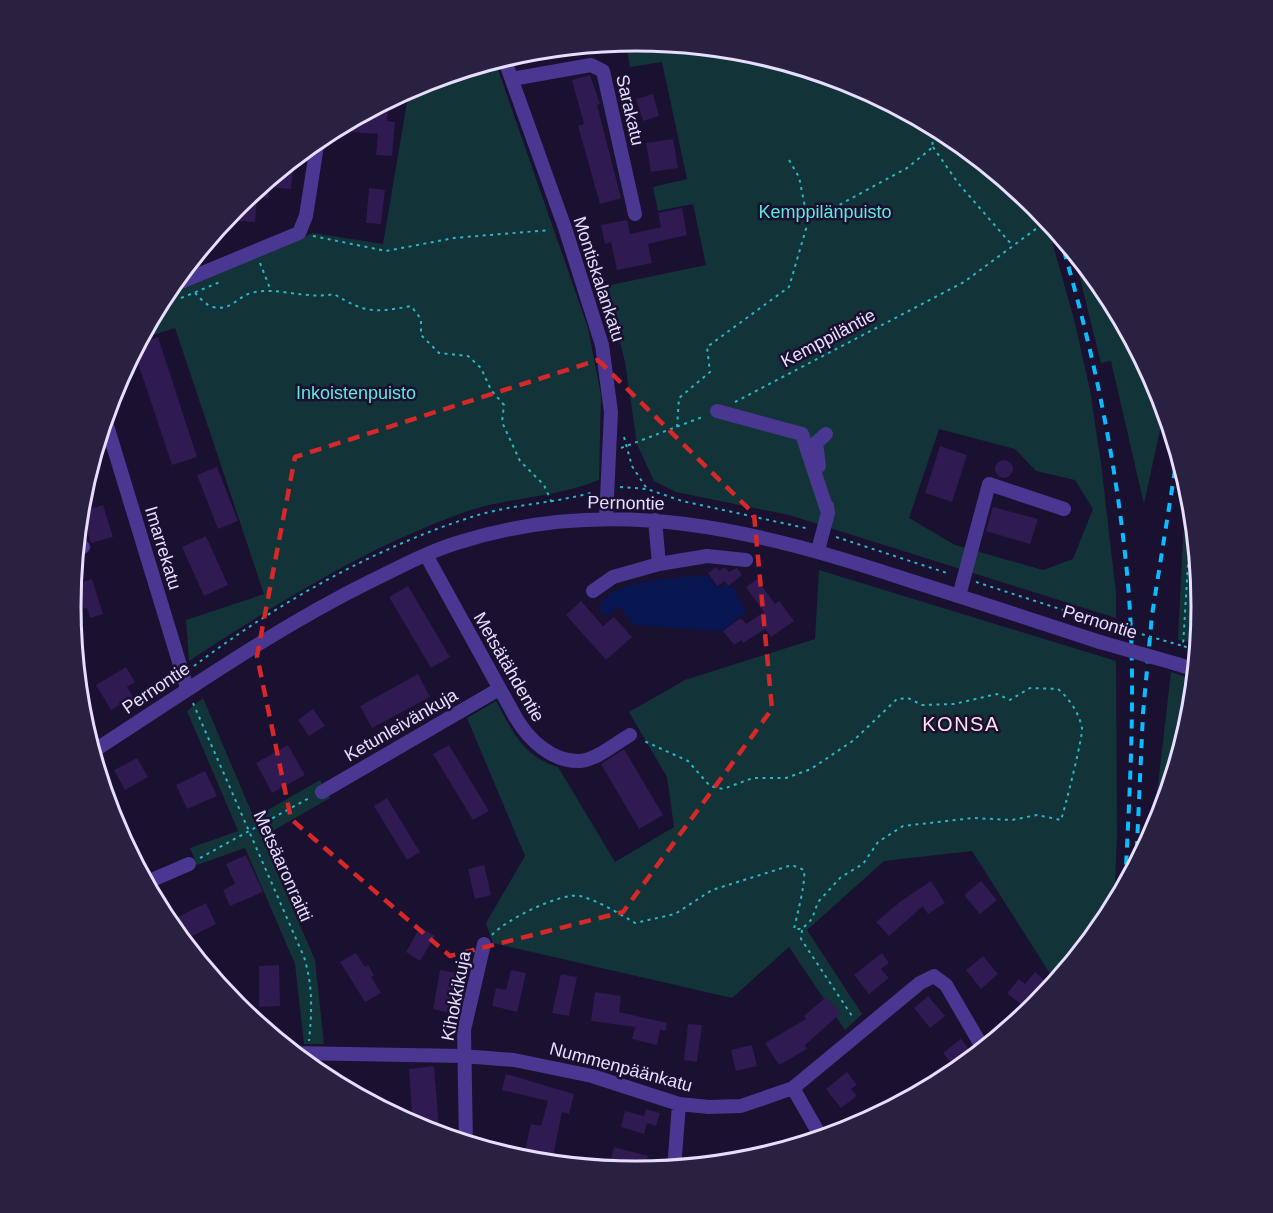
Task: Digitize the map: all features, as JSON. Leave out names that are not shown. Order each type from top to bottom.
[{"type":"street","name":"Sarakatu","points":[[512,79],[591,65],[603,71],[635,214]]},
{"type":"street","name":"Montiskalankatu","points":[[507,67],[565,228],[602,345],[609,379],[610,451],[606,519]]},
{"type":"street","points":[[189,278],[299,233],[306,216],[316,154]]},
{"type":"street","points":[[717,411],[802,434],[828,513]]},
{"type":"street","name":"Imarrekatu","points":[[109,432],[187,688]]},
{"type":"street","points":[[818,550],[828,513],[816,443],[826,434]]},
{"type":"street","points":[[959,596],[989,484],[1064,509]]},
{"type":"street","name":"Pernontie","points":[[99,747],[187,688],[307,615],[426,555],[504,530],[540,524],[606,519],[655,520],[723,528],[818,550],[1100,642],[1188,668]]},
{"type":"street","points":[[655,520],[659,564]]},
{"type":"street","name":"Metsätähdentie","points":[[426,555],[499,689],[533,742],[561,757],[580,761],[591,758],[630,735]]},
{"type":"street","points":[[593,591],[613,577],[659,564],[707,556],[746,560]]},
{"type":"street","name":"Ketunleivänkuja","points":[[322,792],[499,689]]},
{"type":"street","points":[[153,880],[189,864]]},
{"type":"street","name":"Kihokkikuja","points":[[466,1135],[463,1056],[468,1008],[484,944]]},
{"type":"street","name":"Nummenpäänkatu","points":[[315,1059],[463,1056],[555,1067],[679,1104],[709,1107],[741,1106],[793,1088],[920,983],[934,976],[946,985],[980,1043]]},
{"type":"street","points":[[793,1088],[818,1132]]},
{"type":"street","points":[[675,1161],[679,1104]]},
{"type":"path","points":[[932,136],[933,147],[958,183],[1013,246]]},
{"type":"path","points":[[808,222],[907,168],[933,147]]},
{"type":"path","points":[[677,427],[679,398],[710,372],[707,347],[789,287],[808,222],[799,177],[789,160]]},
{"type":"path","name":"Kemppiläntie","points":[[610,451],[637,444],[717,411],[964,282],[1040,226]]},
{"type":"path","points":[[299,233],[386,251],[454,238],[565,228]]},
{"type":"path","points":[[260,263],[272,291]]},
{"type":"path","points":[[195,293],[211,307],[228,308],[250,293],[272,291],[318,298],[334,294],[357,308],[377,312],[411,306],[421,319],[422,335],[439,353],[468,356],[481,368],[491,390],[504,405],[502,422],[520,461],[544,485],[552,503]]},
{"type":"path","points":[[183,674],[281,609],[406,542],[482,514],[552,503],[607,489],[629,486],[647,489],[682,501],[790,523],[1190,648]]},
{"type":"path","points":[[1183,646],[1191,567]]},
{"type":"path","name":"Metsäaronraitti","points":[[187,688],[300,947],[311,981],[313,1006],[308,1054]]},
{"type":"path","points":[[630,735],[688,761],[710,786],[723,789],[753,778],[786,778],[811,769],[854,740],[897,699],[908,698],[922,705],[954,704],[997,694],[1010,700],[1030,688],[1058,689],[1069,699],[1082,730],[1069,796],[1061,820],[1037,815],[1012,820],[973,818],[903,826],[878,842],[863,864],[841,877],[818,902],[812,919],[802,929],[801,939],[862,1032]]},
{"type":"path","points":[[189,864],[322,792]]},
{"type":"path","points":[[484,944],[495,931],[531,908],[577,896],[596,902],[635,923],[675,914],[712,890],[792,865],[804,870],[805,879],[799,897],[794,929],[802,929]]},
{"type":"highlighted area","points":[[598,360],[754,514],[772,709],[623,912],[450,956],[291,819],[257,656],[295,457]]},
{"type":"green space","name":"Kemppilänpuisto","points":[[627,51],[673,52],[709,56],[780,70],[849,93],[914,125],[975,166],[1003,189],[1051,236],[1074,319],[1090,390],[1116,593],[1116,618],[789,515],[676,492],[654,481],[637,444],[625,362],[606,286],[706,265],[693,204],[658,211],[653,187],[687,179],[662,62],[630,67]],"holes":[[[939,429],[1015,449],[1036,471],[1075,480],[1093,509],[1073,559],[1043,570],[955,545],[909,518]]]},
{"type":"green space","name":"Inkoistenpuisto","points":[[498,69],[588,328],[601,395],[599,480],[565,490],[479,508],[425,527],[321,579],[189,661],[186,620],[264,594],[175,328],[151,336],[181,289],[313,233],[383,244],[407,101],[458,80]]},
{"type":"green space","points":[[1078,269],[1118,329],[1135,361],[1161,424],[1144,504],[1111,361],[1101,363]]},
{"type":"green space","points":[[1185,522],[1191,570],[1191,642],[1178,640]]},
{"type":"green space","points":[[819,570],[1116,661],[1117,836],[1115,889],[1077,945],[1051,976],[972,851],[884,861],[807,930],[862,1014],[845,1030],[789,947],[732,998],[493,943],[486,923],[525,856],[467,718],[496,701],[513,732],[527,749],[536,757],[558,767],[615,862],[674,827],[667,777],[629,712],[685,680],[815,639]]},
{"type":"green space","points":[[1171,672],[1187,679],[1173,750],[1156,804]]},
{"type":"green space","points":[[203,698],[254,818],[320,780],[330,798],[262,837],[315,960],[324,1044],[304,1044],[295,964],[245,848],[197,865],[190,848],[238,831],[187,711]]},
{"type":"shaded area","points":[[708,576],[718,589],[725,584],[729,588],[733,586],[746,612],[723,631],[634,625],[619,606],[607,616],[599,610],[604,600],[614,592],[629,586],[664,579]]},
{"type":"building","points":[[590,75],[600,104],[597,105],[621,198],[600,204],[578,126],[584,124],[572,80]]},
{"type":"building","points":[[653,94],[659,116],[643,121],[636,99]]},
{"type":"building","points":[[388,110],[387,121],[395,122],[392,156],[376,155],[378,134],[351,132],[359,125]]},
{"type":"building","points":[[673,139],[678,168],[651,172],[646,143]]},
{"type":"building","points":[[293,170],[291,189],[272,187]]},
{"type":"building","points":[[369,188],[385,190],[381,224],[366,223]]},
{"type":"building","points":[[269,190],[268,198],[261,197]]},
{"type":"building","points":[[257,202],[255,222],[238,221],[244,214]]},
{"type":"building","points":[[682,208],[687,235],[648,244],[652,263],[617,270],[611,242],[605,244],[601,225],[627,220],[630,234],[661,227],[658,213]]},
{"type":"building","points":[[158,337],[197,457],[172,465],[138,362],[149,340]]},
{"type":"building","points":[[940,446],[967,455],[952,502],[925,493]]},
{"type":"building","points":[[1000,460],[1008,460],[1013,465],[1011,476],[1000,478],[995,473],[995,465]]},
{"type":"building","points":[[217,467],[238,521],[218,529],[197,475]]},
{"type":"building","points":[[103,505],[113,537],[91,543],[87,530],[90,509]]},
{"type":"building","points":[[993,507],[1038,519],[1030,544],[986,531]]},
{"type":"building","points":[[206,536],[228,585],[204,596],[182,547]]},
{"type":"building","points":[[716,567],[719,571],[725,567],[729,572],[737,568],[742,575],[728,586],[725,581],[717,586],[708,573]]},
{"type":"building","points":[[92,579],[103,614],[90,618],[87,608],[82,609],[82,582]]},
{"type":"building","points":[[757,579],[775,604],[779,601],[794,621],[771,637],[765,629],[743,643],[742,640],[734,645],[723,631],[738,620],[742,619],[746,624],[764,612],[746,587]]},
{"type":"building","points":[[408,586],[450,657],[431,668],[389,597]]},
{"type":"building","points":[[581,601],[603,626],[614,617],[632,637],[606,660],[566,615]]},
{"type":"building","points":[[126,667],[135,682],[127,687],[133,697],[111,710],[96,685]]},
{"type":"building","points":[[418,674],[430,697],[372,728],[360,706]]},
{"type":"building","points":[[313,709],[325,726],[309,736],[298,720]]},
{"type":"building","points":[[288,745],[305,775],[272,793],[256,763]]},
{"type":"building","points":[[449,745],[489,811],[473,820],[433,754]]},
{"type":"building","points":[[624,749],[663,815],[639,829],[601,764]]},
{"type":"building","points":[[137,758],[148,777],[125,790],[114,770]]},
{"type":"building","points":[[205,771],[217,796],[187,809],[176,785]]},
{"type":"building","points":[[387,798],[420,852],[407,860],[374,806]]},
{"type":"building","points":[[246,855],[263,892],[230,906],[223,890],[235,884],[226,864]]},
{"type":"building","points":[[484,865],[491,895],[475,899],[468,869]]},
{"type":"building","points":[[931,881],[945,903],[928,914],[923,906],[889,936],[876,922],[901,901]]},
{"type":"building","points":[[981,881],[997,900],[980,914],[964,895]]},
{"type":"building","points":[[206,903],[216,924],[190,937],[177,918]]},
{"type":"building","points":[[420,927],[435,936],[420,961],[406,952]]},
{"type":"building","points":[[356,953],[365,967],[368,965],[374,975],[371,977],[381,993],[365,1002],[340,962]]},
{"type":"building","points":[[882,953],[889,963],[881,969],[889,978],[869,994],[854,975]]},
{"type":"building","points":[[983,956],[998,974],[981,989],[966,970]]},
{"type":"building","points":[[279,965],[280,1006],[259,1007],[259,966]]},
{"type":"building","points":[[440,970],[462,974],[454,1014],[433,1009]]},
{"type":"building","points":[[511,970],[526,973],[517,1012],[492,1006],[496,988],[506,990]]},
{"type":"building","points":[[1035,972],[1045,981],[1022,1006],[1007,993],[1019,979],[1025,984]]},
{"type":"building","points":[[561,974],[577,977],[569,1016],[552,1013]]},
{"type":"building","points":[[595,992],[621,996],[619,1012],[667,1023],[666,1031],[660,1030],[657,1045],[632,1039],[635,1027],[591,1021]]},
{"type":"building","points":[[928,996],[945,1016],[930,1028],[914,1008]]},
{"type":"building","points":[[826,997],[841,1013],[805,1045],[807,1049],[779,1065],[765,1043],[806,1019],[804,1016]]},
{"type":"building","points":[[688,1024],[702,1025],[697,1062],[684,1060]]},
{"type":"building","points":[[961,1039],[970,1051],[952,1063],[943,1053]]},
{"type":"building","points":[[752,1045],[757,1066],[736,1071],[731,1050]]},
{"type":"building","points":[[434,1066],[439,1126],[412,1115],[409,1069]]},
{"type":"building","points":[[847,1072],[857,1085],[851,1089],[857,1096],[841,1108],[826,1089]]},
{"type":"building","points":[[506,1074],[574,1094],[569,1114],[562,1112],[553,1155],[525,1150],[531,1124],[541,1126],[548,1101],[502,1090]]},
{"type":"building","points":[[646,1109],[660,1113],[656,1126],[647,1123],[644,1134],[621,1127],[625,1111],[644,1116]]},
{"type":"building","points":[[614,1147],[648,1156],[646,1162],[610,1161]]},
{"type":"railway","points":[[1064,253],[1101,402],[1116,487],[1127,573],[1132,691],[1126,869]]},
{"type":"railway","points":[[1137,848],[1143,713],[1152,615],[1175,471]]},
{"type":"district","name":"KONSA","points":[[961,724]]}]
